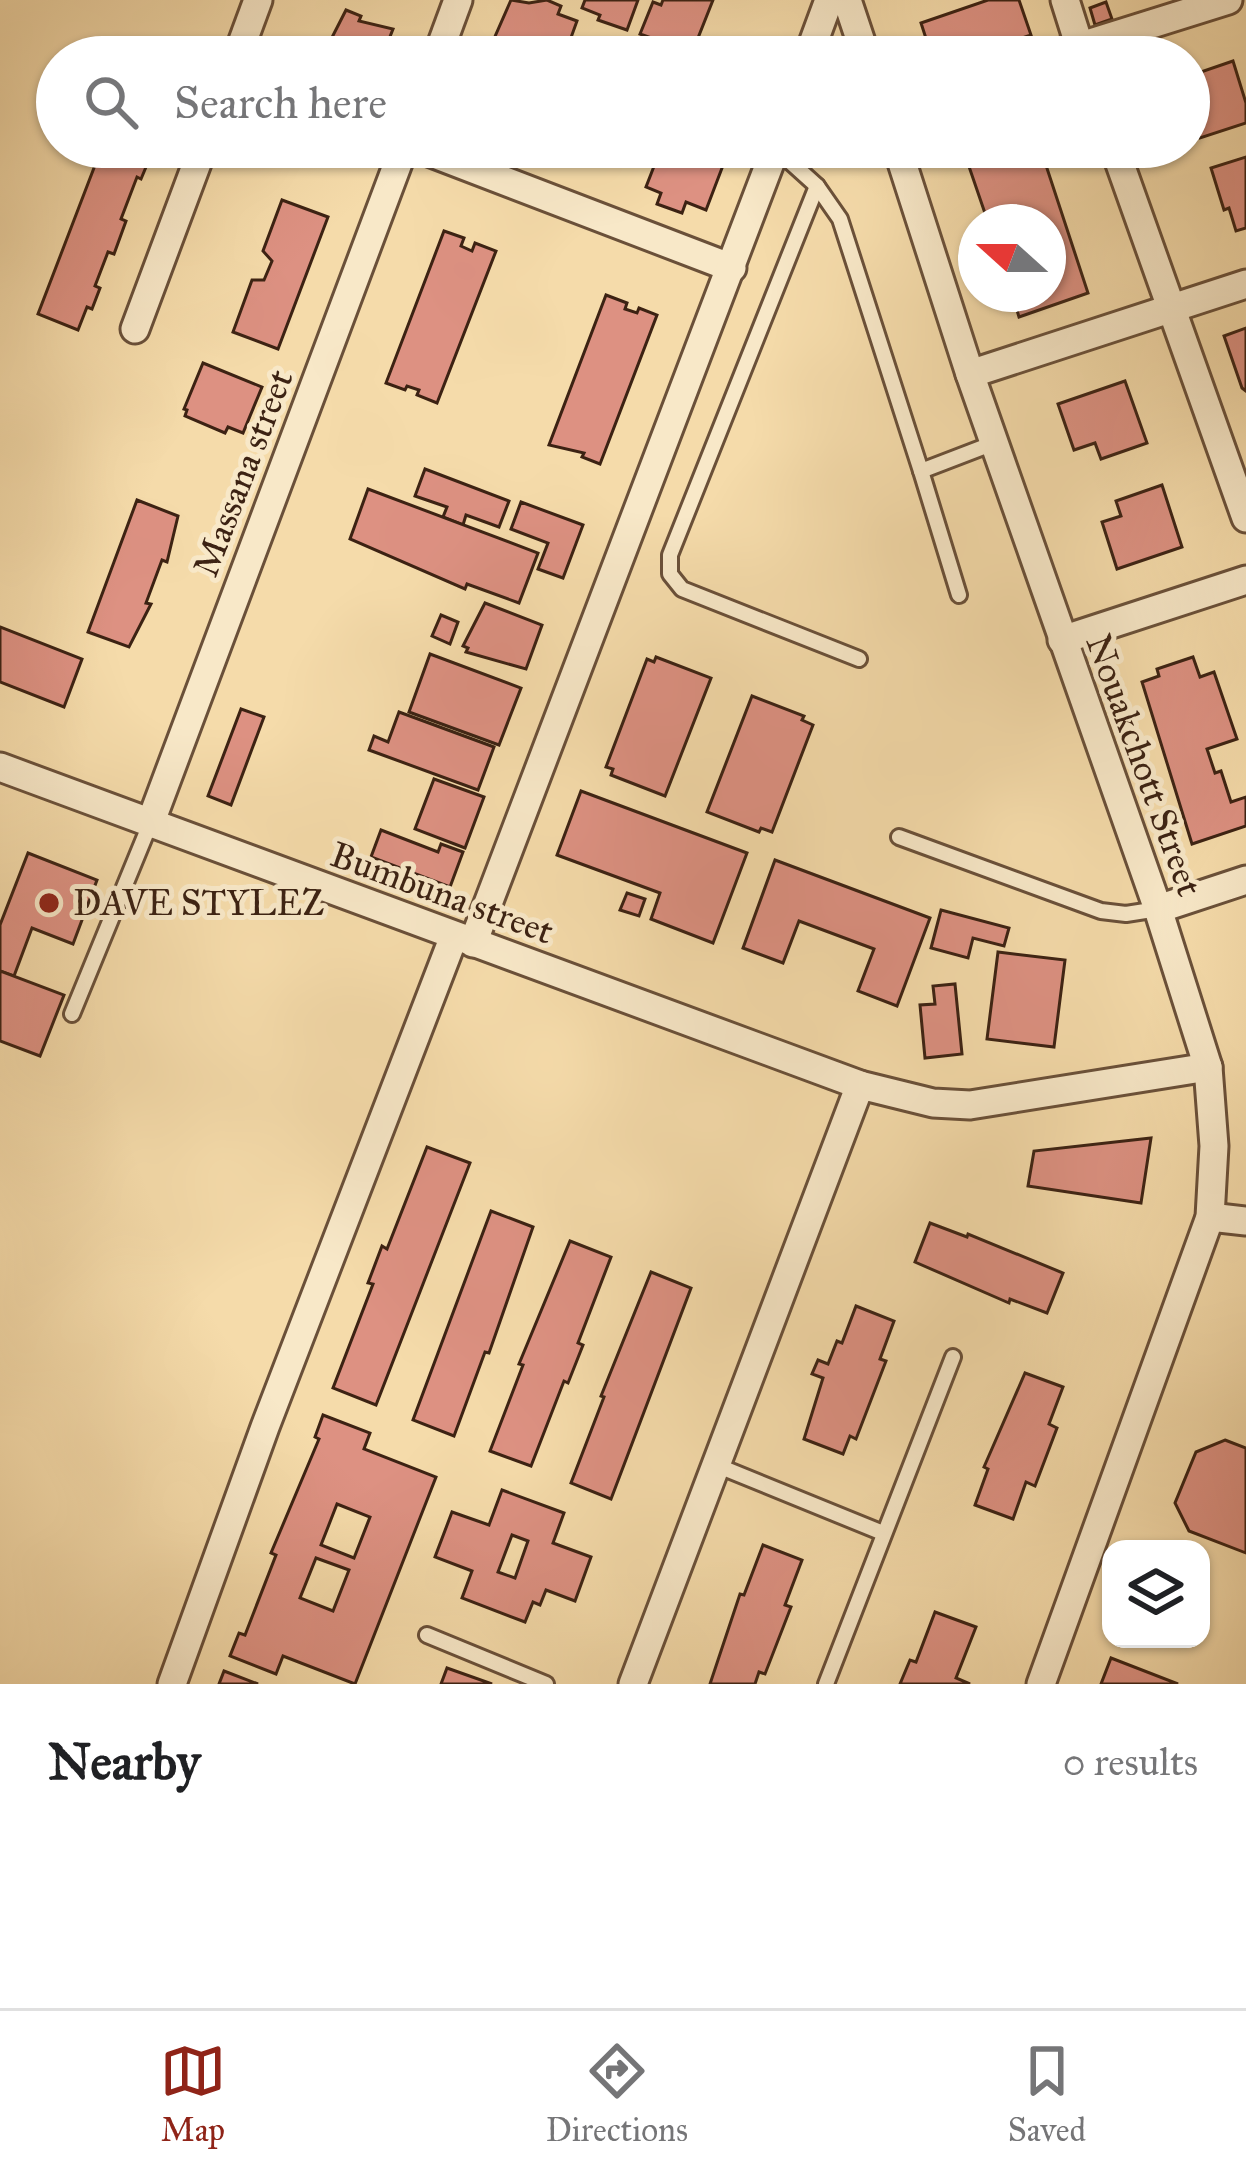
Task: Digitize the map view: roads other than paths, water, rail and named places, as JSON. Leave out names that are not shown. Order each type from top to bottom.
[{"type":"street","points":[[245,36],[258,0]]},
{"type":"street","points":[[816,36],[829,0]]},
{"type":"street","points":[[847,0],[859,36]]},
{"type":"street","points":[[1065,0],[1076,36]]},
{"type":"street","points":[[1126,36],[1228,0]]},
{"type":"street","points":[[442,36],[451,2]]},
{"type":"street","points":[[135,329],[195,168]]},
{"type":"street","name":"Massana street","points":[[150,824],[396,168]]},
{"type":"street","points":[[471,168],[732,268]]},
{"type":"street","points":[[172,1684],[265,1426],[464,940],[769,168]]},
{"type":"street","name":"Nouakchott Street","points":[[904,168],[1208,1067],[1214,1146],[1210,1217],[1041,1684]]},
{"type":"street","points":[[1121,168],[1246,518]]},
{"type":"street","points":[[970,374],[1246,284]]},
{"type":"street","points":[[1062,640],[1246,580]]},
{"type":"street","name":"Bumbuna street","points":[[0,767],[860,1085],[933,1103],[970,1105],[1208,1067]]},
{"type":"street","points":[[1158,909],[1246,880]]},
{"type":"street","points":[[633,1684],[860,1085]]},
{"type":"street","points":[[1210,1217],[1246,1221]]},
{"type":"lane","points":[[798,168],[840,219],[854,256],[959,595]]},
{"type":"lane","points":[[817,186],[670,555],[670,574],[682,589],[859,659]]},
{"type":"lane","points":[[920,470],[994,443]]},
{"type":"lane","points":[[72,1014],[150,824]]},
{"type":"lane","points":[[899,837],[1086,907],[1126,914],[1158,909]]},
{"type":"lane","points":[[826,1684],[953,1357]]},
{"type":"lane","points":[[716,1465],[883,1533]]},
{"type":"lane","points":[[427,1635],[546,1684]]},
{"type":"place","name":"DAVE STYLEZ","points":[[49,903]]}]
